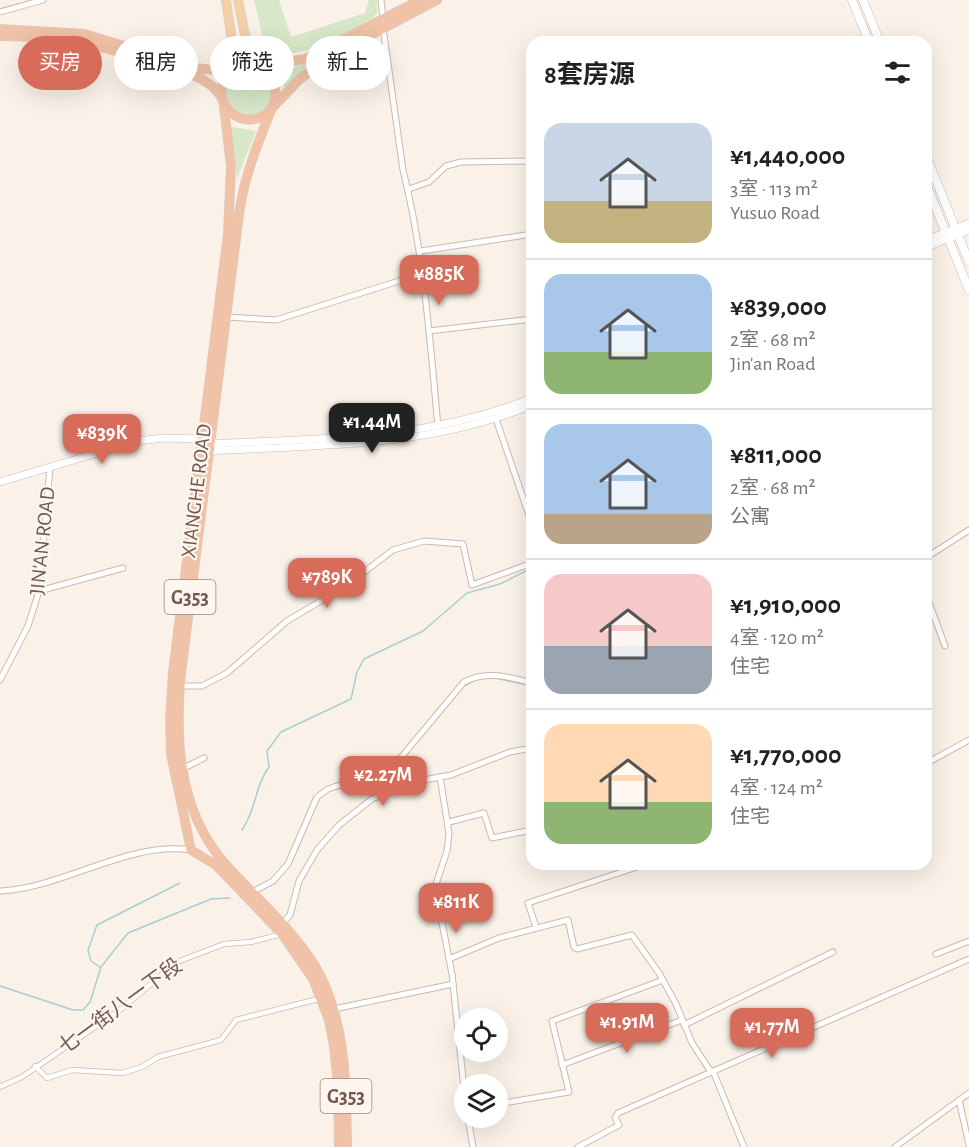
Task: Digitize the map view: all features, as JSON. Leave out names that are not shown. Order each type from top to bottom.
[{"type":"highway","points":[[0,36],[67,39],[114,49],[204,80],[232,115],[246,120],[261,118],[319,64],[420,0]]},
{"type":"highway","points":[[294,61],[305,59],[438,0]]},
{"type":"highway","points":[[0,29],[51,30],[85,34],[195,68],[210,70]]},
{"type":"highway","points":[[222,100],[223,90]]},
{"type":"highway","points":[[272,108],[275,90]]},
{"type":"highway","name":"XIANGHE ROAD","points":[[222,100],[230,150],[230,210],[177,730],[182,769],[190,800],[201,828],[213,848],[313,963],[334,1009],[344,1064],[347,1147]]},
{"type":"highway","name":"XIANGHE ROAD","points":[[272,108],[245,184],[205,446],[173,672],[170,718],[173,767],[191,850],[216,865],[282,929],[307,967],[322,998],[329,1020],[335,1058],[339,1147]]},
{"type":"highway","points":[[187,834],[201,828]]},
{"type":"highway","points":[[204,859],[210,855],[213,848]]},
{"type":"main road","points":[[226,0],[231,36]]},
{"type":"main road","points":[[238,0],[245,36]]},
{"type":"main road","points":[[852,0],[867,36]]},
{"type":"main road","points":[[863,0],[878,36]]},
{"type":"main road","points":[[932,170],[969,262]]},
{"type":"main road","points":[[932,198],[969,290]]},
{"type":"street","points":[[0,12],[43,0]]},
{"type":"street","points":[[381,0],[403,170],[410,189],[424,273],[438,428]]},
{"type":"street","points":[[410,189],[429,182],[446,166],[461,162],[526,161]]},
{"type":"street","points":[[957,232],[969,223]]},
{"type":"street","points":[[932,244],[957,232],[969,230]]},
{"type":"street","points":[[421,251],[526,235]]},
{"type":"street","points":[[932,239],[947,236]]},
{"type":"street","points":[[226,317],[276,320],[424,273]]},
{"type":"street","points":[[429,331],[526,320]]},
{"type":"street","points":[[205,446],[397,434],[438,428],[486,415],[526,400]]},
{"type":"street","points":[[205,446],[398,440],[448,432],[496,419],[526,407]]},
{"type":"street","points":[[496,419],[526,506]]},
{"type":"street","name":"JIN'AN ROAD","points":[[0,482],[138,441],[163,438],[205,446]]},
{"type":"street","name":"JIN'AN ROAD","points":[[0,680],[28,626],[39,591],[50,467]]},
{"type":"street","points":[[932,554],[969,531]]},
{"type":"street","points":[[180,686],[202,686],[227,673],[287,621],[346,586],[385,555],[407,544],[424,541],[464,544],[472,585],[526,565]]},
{"type":"street","points":[[39,591],[123,568]]},
{"type":"street","points":[[932,611],[945,646]]},
{"type":"street","points":[[252,892],[273,881],[288,864],[316,796],[328,789],[379,772],[398,761],[464,682],[474,676],[492,675],[526,682]]},
{"type":"street","points":[[932,760],[969,740]]},
{"type":"street","points":[[282,929],[290,915],[299,881],[317,850],[339,825],[372,799],[413,782],[440,777],[510,752],[526,749]]},
{"type":"street","points":[[182,769],[204,758]]},
{"type":"street","points":[[440,777],[449,822],[447,851],[435,887],[453,984],[462,1074]]},
{"type":"street","points":[[449,822],[484,813],[492,838],[526,831]]},
{"type":"street","points":[[0,891],[44,884],[155,849],[191,850]]},
{"type":"street","points":[[536,927],[528,903],[628,870]]},
{"type":"street","points":[[449,959],[499,938],[568,920],[574,947],[579,949],[632,935],[663,980],[683,1023],[712,1072],[744,1147]]},
{"type":"street","name":"七一街八一下段","points":[[0,1087],[22,1077],[121,1009],[177,962],[224,944],[251,942],[282,929]]},
{"type":"street","points":[[936,954],[969,940]]},
{"type":"street","points":[[562,1065],[683,1023],[833,952]]},
{"type":"street","points":[[578,1147],[619,1125],[615,1118],[618,1113],[969,959]]},
{"type":"street","points":[[508,1102],[569,1092],[552,1021],[663,980]]},
{"type":"street","points":[[334,1009],[453,984]]},
{"type":"street","points":[[35,1066],[47,1078],[72,1070],[122,1073],[142,1067],[158,1057],[221,1040],[236,1020],[322,998]]},
{"type":"street","points":[[895,1147],[969,1093]]},
{"type":"street","points":[[959,1100],[969,1145]]},
{"type":"street","points":[[469,1128],[472,1147]]},
{"type":"green space","points":[[254,0],[279,0],[291,36],[263,36]]},
{"type":"green space","points":[[369,0],[377,0],[377,12],[373,18],[340,36],[306,36],[306,50],[294,52],[294,36],[365,13]]},
{"type":"green space","points":[[306,63],[306,68],[294,79],[294,67]]},
{"type":"green space","points":[[227,90],[271,90],[270,102],[265,109],[249,116],[233,109],[226,93]]},
{"type":"green space","points":[[231,128],[256,131],[237,179]]},
{"type":"waterway","points":[[242,830],[247,823],[264,774],[269,767],[267,751],[281,732],[351,699],[357,672],[364,659],[423,631],[467,593],[500,584],[526,571]]},
{"type":"waterway","points":[[495,678],[526,685]]},
{"type":"waterway","points":[[464,686],[475,680]]},
{"type":"waterway","points":[[329,791],[379,776],[396,765]]},
{"type":"waterway","points":[[292,861],[300,843]]},
{"type":"waterway","points":[[259,891],[275,883],[284,872]]},
{"type":"waterway","points":[[100,967],[91,961],[88,950],[97,925],[180,883]]},
{"type":"waterway","points":[[0,986],[73,1010],[83,1010],[90,1002],[101,967],[128,933],[211,899],[230,898]]}]
